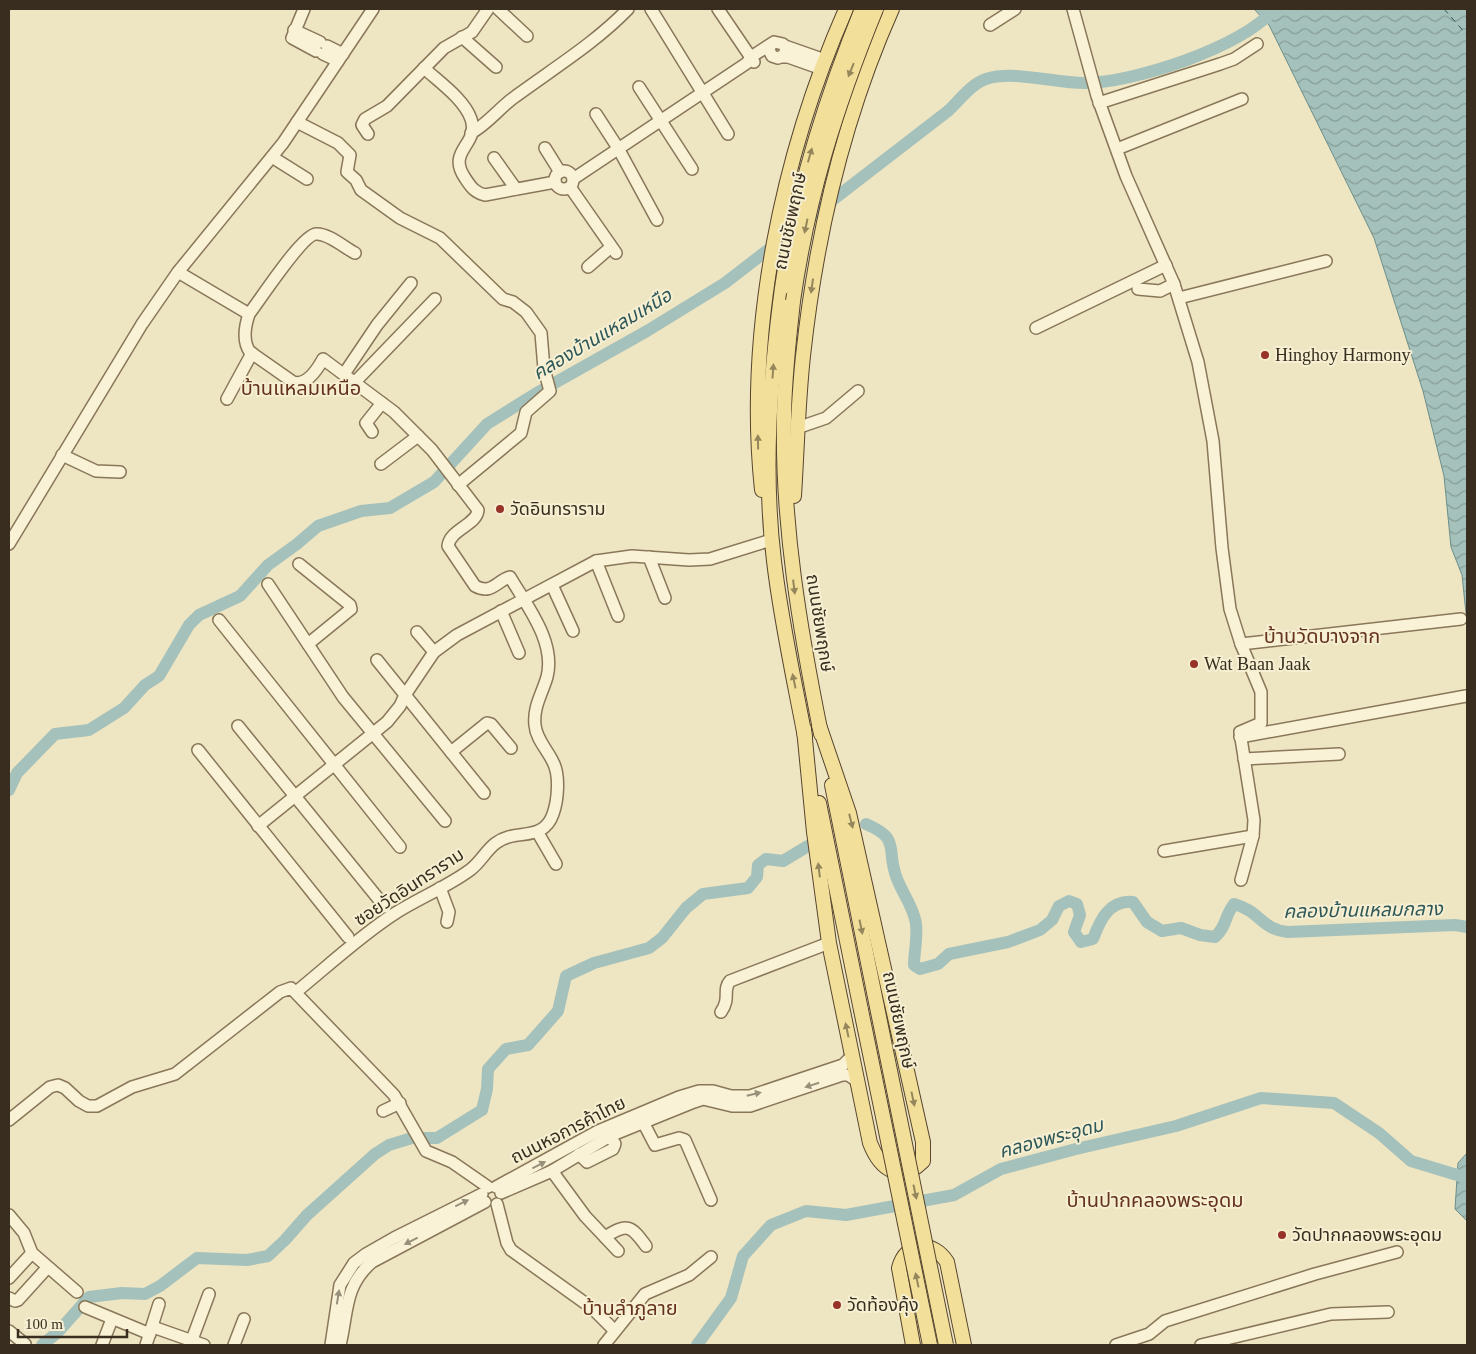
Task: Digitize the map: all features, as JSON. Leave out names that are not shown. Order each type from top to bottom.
[{"type":"main road","name":"ถนนชัยพฤกษ์","points":[[862,9],[834,76],[814,142],[796,210],[782,288],[774,355],[769,429],[774,559],[784,629],[930,1345]]},
{"type":"main road","name":"ถนนชัยพฤกษ์","points":[[876,9],[847,81],[828,139],[804,236],[793,302],[784,419],[789,539],[797,608],[819,725],[946,1345]]},
{"type":"main road","name":"ถนนชัยพฤกษ์","points":[[789,539],[806,328],[824,221],[856,98],[892,9]]},
{"type":"main road","name":"ถนนชัยพฤกษ์","points":[[774,559],[768,541],[758,440],[764,318],[781,211],[798,141],[845,10]]},
{"type":"main road","points":[[845,10],[844,28],[847,34],[859,41],[877,35],[886,22]]},
{"type":"main road","points":[[804,728],[814,832],[829,943],[870,1143],[885,1166],[895,1172],[908,1172],[915,1169],[923,1161],[924,1148],[892,996],[849,814],[819,725]]},
{"type":"main road","points":[[913,1345],[899,1268],[900,1262],[910,1249],[922,1245],[932,1246],[941,1253],[947,1262],[964,1345]]},
{"type":"street","points":[[304,9],[293,34],[340,58]]},
{"type":"street","points":[[9,544],[142,324],[178,272],[272,157],[374,9]]},
{"type":"street","points":[[368,134],[362,125],[365,119],[387,106],[444,48],[472,32],[488,9]]},
{"type":"street","points":[[498,9],[527,36]]},
{"type":"street","points":[[588,267],[613,250],[571,183],[570,173],[516,189],[485,195],[476,192],[470,186],[458,163],[459,155],[472,133],[517,95],[547,75],[628,9]]},
{"type":"street","points":[[651,9],[703,90],[728,134]]},
{"type":"street","points":[[718,9],[751,61]]},
{"type":"street","points":[[990,25],[1015,9]]},
{"type":"street","points":[[1073,9],[1098,100],[1118,149],[1126,176],[1179,298],[1198,362],[1207,407],[1213,442],[1225,580],[1231,614],[1261,692],[1262,700],[1261,723],[1240,732],[1254,820],[1253,836],[1241,880]]},
{"type":"street","points":[[462,37],[496,67]]},
{"type":"street","points":[[1098,100],[1212,67],[1234,59],[1258,44]]},
{"type":"street","points":[[571,183],[618,148],[703,90],[751,61],[777,51],[788,57],[824,65]]},
{"type":"street","points":[[424,68],[463,105],[470,116],[473,126],[472,133]]},
{"type":"street","points":[[639,87],[692,169]]},
{"type":"street","points":[[1118,149],[1242,99]]},
{"type":"street","points":[[596,114],[618,148],[657,220]]},
{"type":"street","points":[[297,122],[338,143],[349,154],[347,172],[356,180],[361,190],[400,218],[440,238],[503,299],[513,302],[526,312],[542,335],[544,369],[549,386],[526,412],[521,434],[458,485]]},
{"type":"street","points":[[546,148],[557,177]]},
{"type":"street","points":[[272,157],[307,179]]},
{"type":"street","points":[[494,158],[516,189]]},
{"type":"street","points":[[354,254],[324,236],[316,234],[310,236],[284,265],[249,314],[245,341],[252,353],[298,384],[306,380],[323,359],[382,403],[418,436],[474,502],[478,513],[456,532],[448,546],[475,586],[482,590],[490,590],[510,577],[546,644],[549,660],[547,677],[535,709],[535,724],[536,734],[554,763],[557,772],[553,813],[548,824],[538,833],[556,864]]},
{"type":"street","points":[[1179,298],[1326,262]]},
{"type":"street","points":[[1036,328],[1166,265]]},
{"type":"street","points":[[178,272],[249,314]]},
{"type":"street","points":[[344,374],[377,325],[411,283]]},
{"type":"street","points":[[1138,289],[1160,292],[1174,284]]},
{"type":"street","points":[[355,382],[435,299]]},
{"type":"street","points":[[227,399],[252,353]]},
{"type":"street","points":[[797,429],[826,418],[858,391]]},
{"type":"street","points":[[372,432],[366,423],[382,403]]},
{"type":"street","points":[[380,464],[418,436]]},
{"type":"street","points":[[62,456],[98,472],[120,472]]},
{"type":"street","points":[[258,826],[295,795],[374,735],[400,706],[405,695],[434,652],[456,635],[596,561],[632,556],[689,560],[710,559],[768,541]]},
{"type":"street","points":[[649,557],[665,598]]},
{"type":"street","points":[[596,561],[618,616]]},
{"type":"street","points":[[299,564],[350,605],[351,609],[308,644]]},
{"type":"street","points":[[268,584],[343,697],[445,821]]},
{"type":"street","points":[[552,585],[573,631]]},
{"type":"street","points":[[501,611],[519,653]]},
{"type":"street","points":[[1241,644],[1461,619]]},
{"type":"street","points":[[219,620],[400,847]]},
{"type":"street","points":[[416,632],[434,652]]},
{"type":"street","points":[[377,660],[484,793]]},
{"type":"street","points":[[1240,737],[1466,696]]},
{"type":"street","points":[[451,752],[487,723],[491,724],[511,748]]},
{"type":"street","points":[[238,726],[385,906]]},
{"type":"street","points":[[198,750],[348,937]]},
{"type":"street","points":[[1244,759],[1339,754]]},
{"type":"street","name":"ซอยวัดอินทราราม","points":[[296,992],[394,914],[470,870],[501,839],[538,833]]},
{"type":"street","points":[[1164,851],[1253,836]]},
{"type":"street","points":[[440,888],[449,912],[447,922]]},
{"type":"street","points":[[721,1012],[727,1004],[727,984],[730,981],[829,943]]},
{"type":"street","points":[[9,1120],[50,1087],[58,1085],[65,1088],[83,1103],[96,1106],[132,1087],[175,1074],[280,992],[291,988],[400,1103],[426,1151],[452,1162],[492,1195],[511,1250],[592,1308],[614,1330]]},
{"type":"street","name":"ถนนหอการค้าไทย","points":[[331,1345],[340,1285],[354,1263],[394,1238],[552,1171],[610,1136],[642,1122],[703,1099],[732,1106],[750,1106],[782,1090],[843,1065],[850,1058],[852,1052]]},
{"type":"street","name":"ถนนหอการค้าไทย","points":[[340,1345],[354,1280],[372,1262],[492,1195],[598,1131],[679,1097],[699,1091],[750,1096],[842,1075],[848,1075],[858,1081]]},
{"type":"street","points":[[383,1111],[400,1103]]},
{"type":"street","points":[[642,1122],[655,1145],[679,1138],[685,1140],[711,1200]]},
{"type":"street","points":[[552,1171],[585,1216],[618,1251]]},
{"type":"street","points":[[9,1215],[24,1233],[32,1253],[47,1268],[77,1292]]},
{"type":"street","points":[[605,1237],[624,1226],[630,1227],[646,1246]]},
{"type":"street","points":[[1116,1345],[1150,1340],[1166,1321],[1315,1274],[1397,1252]]},
{"type":"street","points":[[9,1278],[32,1253]]},
{"type":"street","points":[[604,1345],[614,1330],[645,1294],[689,1275],[711,1257]]},
{"type":"street","points":[[9,1298],[15,1301],[18,1300],[47,1268]]},
{"type":"street","points":[[190,1343],[209,1294]]},
{"type":"street","points":[[146,1345],[159,1304]]},
{"type":"street","points":[[85,1307],[112,1319],[190,1343],[204,1345]]},
{"type":"street","points":[[1201,1345],[1331,1314],[1388,1312]]},
{"type":"street","points":[[102,1345],[112,1319]]},
{"type":"street","points":[[234,1345],[244,1319]]},
{"type":"street","points":[[9,1331],[25,1344]]},
{"type":"water","points":[[1254,9],[1467,9],[1467,623],[1462,575],[1451,547],[1444,476],[1423,391],[1374,238],[1269,25]]},
{"type":"water","points":[[1467,1153],[1467,1221],[1455,1209],[1458,1163]]},
{"type":"waterway","name":"คลองบ้านแหลมเหนือ","points":[[9,790],[17,773],[55,734],[89,730],[124,708],[145,685],[159,676],[189,625],[199,615],[240,596],[268,565],[318,526],[361,511],[390,508],[434,482],[487,424],[535,394],[647,331],[725,283],[948,111],[981,81],[997,77],[1021,76],[1084,83],[1130,77],[1158,70],[1214,49],[1239,37],[1259,23],[1274,9]]},
{"type":"waterway","name":"คลองบ้านแหลมกลาง","points":[[866,824],[884,835],[890,845],[896,876],[915,919],[914,965],[920,969],[938,964],[949,954],[1008,942],[1040,930],[1052,920],[1059,906],[1069,901],[1077,904],[1080,915],[1074,932],[1081,942],[1093,939],[1102,918],[1112,908],[1125,902],[1133,902],[1147,922],[1162,931],[1181,928],[1200,935],[1215,937],[1221,930],[1234,904],[1250,911],[1272,928],[1288,932],[1455,925],[1467,927]]},
{"type":"waterway","name":"คลองบ้านแหลมกลาง","points":[[42,1345],[58,1332],[89,1297],[122,1293],[145,1294],[160,1286],[197,1258],[247,1260],[268,1256],[307,1215],[375,1154],[389,1145],[412,1138],[437,1138],[482,1110],[487,1089],[488,1069],[506,1049],[528,1045],[558,1011],[566,976],[594,963],[649,948],[662,938],[686,908],[703,894],[748,888],[757,877],[758,865],[766,859],[783,861],[808,846]]},
{"type":"waterway","name":"คลองพระอุดม","points":[[697,1345],[731,1298],[743,1256],[771,1225],[806,1211],[846,1215],[954,1195],[1001,1169],[1076,1149],[1176,1126],[1261,1098],[1334,1103],[1379,1133],[1411,1161],[1467,1178]]},
{"type":"ferry route","points":[[1444,9],[1467,35]]},
{"type":"place","name":"Hinghoy Harmony","points":[[1265,355]]},
{"type":"place","name":"วัดอินทราราม","points":[[500,509]]},
{"type":"place","name":"Wat Baan Jaak","points":[[1194,664]]},
{"type":"place","name":"วัดปากคลองพระอุดม","points":[[1282,1235]]},
{"type":"place","name":"วัดท้องคุ้ง","points":[[837,1305]]},
{"type":"district","name":"บ้านแหลมเหนือ","points":[[301,388]]},
{"type":"district","name":"บ้านวัดบางจาก","points":[[1322,636]]},
{"type":"district","name":"บ้านปากคลองพระอุดม","points":[[1155,1200]]},
{"type":"district","name":"บ้านลำภูลาย","points":[[630,1308]]}]
